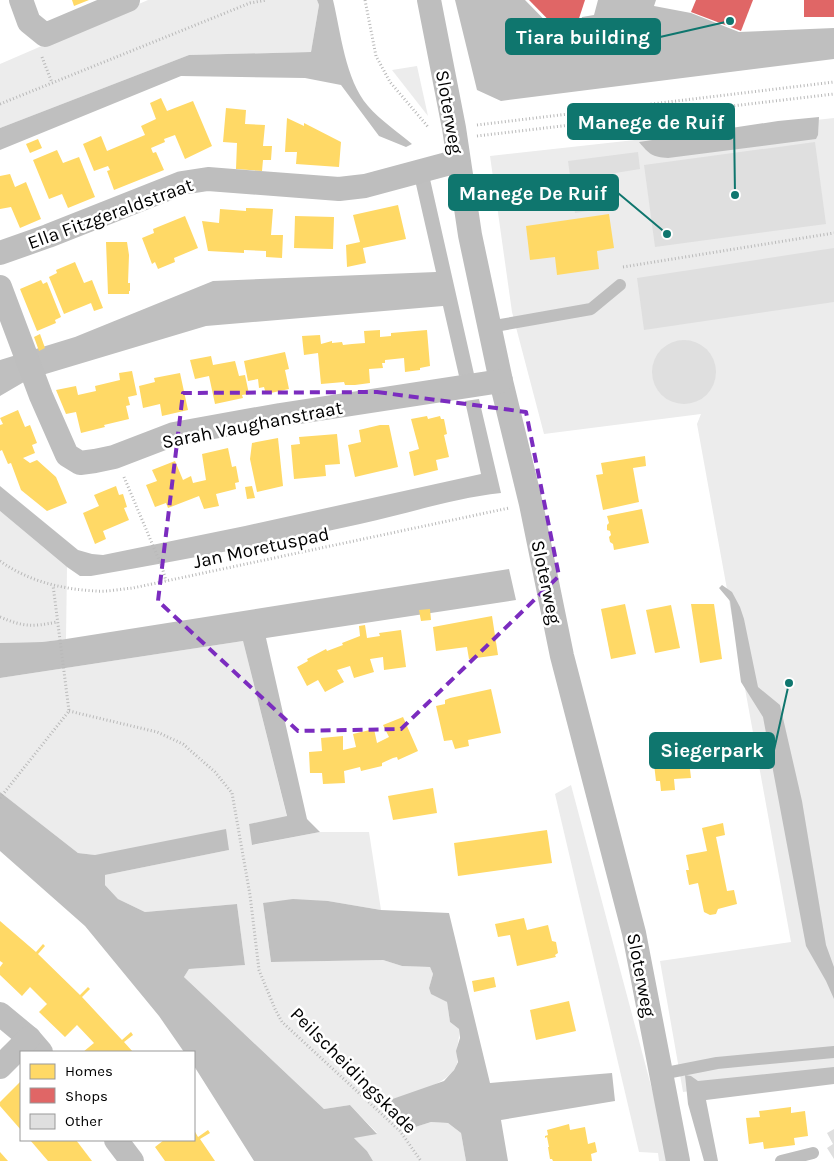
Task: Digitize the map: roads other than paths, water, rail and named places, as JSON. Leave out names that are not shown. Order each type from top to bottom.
[{"type":"street","points":[[20,0],[29,22],[45,35],[128,0]]},
{"type":"street","name":"Sloterweg","points":[[429,0],[456,143],[470,235],[500,381],[531,504],[562,656],[634,933],[678,1161]]},
{"type":"street","name":"Ella Fitzgeraldstraat","points":[[0,253],[182,183],[208,179],[339,189],[365,186],[456,143]]},
{"type":"street","name":"Sarah Vaughanstraat","points":[[0,287],[67,455],[80,463],[95,462],[114,457],[174,434],[280,415],[500,381]]},
{"type":"street","points":[[0,1014],[35,1045]]},
{"type":"street","points":[[0,1067],[20,1054]]},
{"type":"street","points":[[117,1141],[132,1161]]},
{"type":"lane","points":[[490,327],[591,309],[620,285]]},
{"type":"lane","points":[[661,1074],[717,1063],[834,1052]]},
{"type":"lane","points":[[781,1161],[813,1153]]},
{"type":"place","name":"Tiara building","points":[[730,21]]},
{"type":"place","name":"Manege de Ruif","points":[[735,195]]},
{"type":"place","name":"Manege De Ruif","points":[[667,234]]},
{"type":"place","name":"Siegerpark","points":[[789,683]]}]
